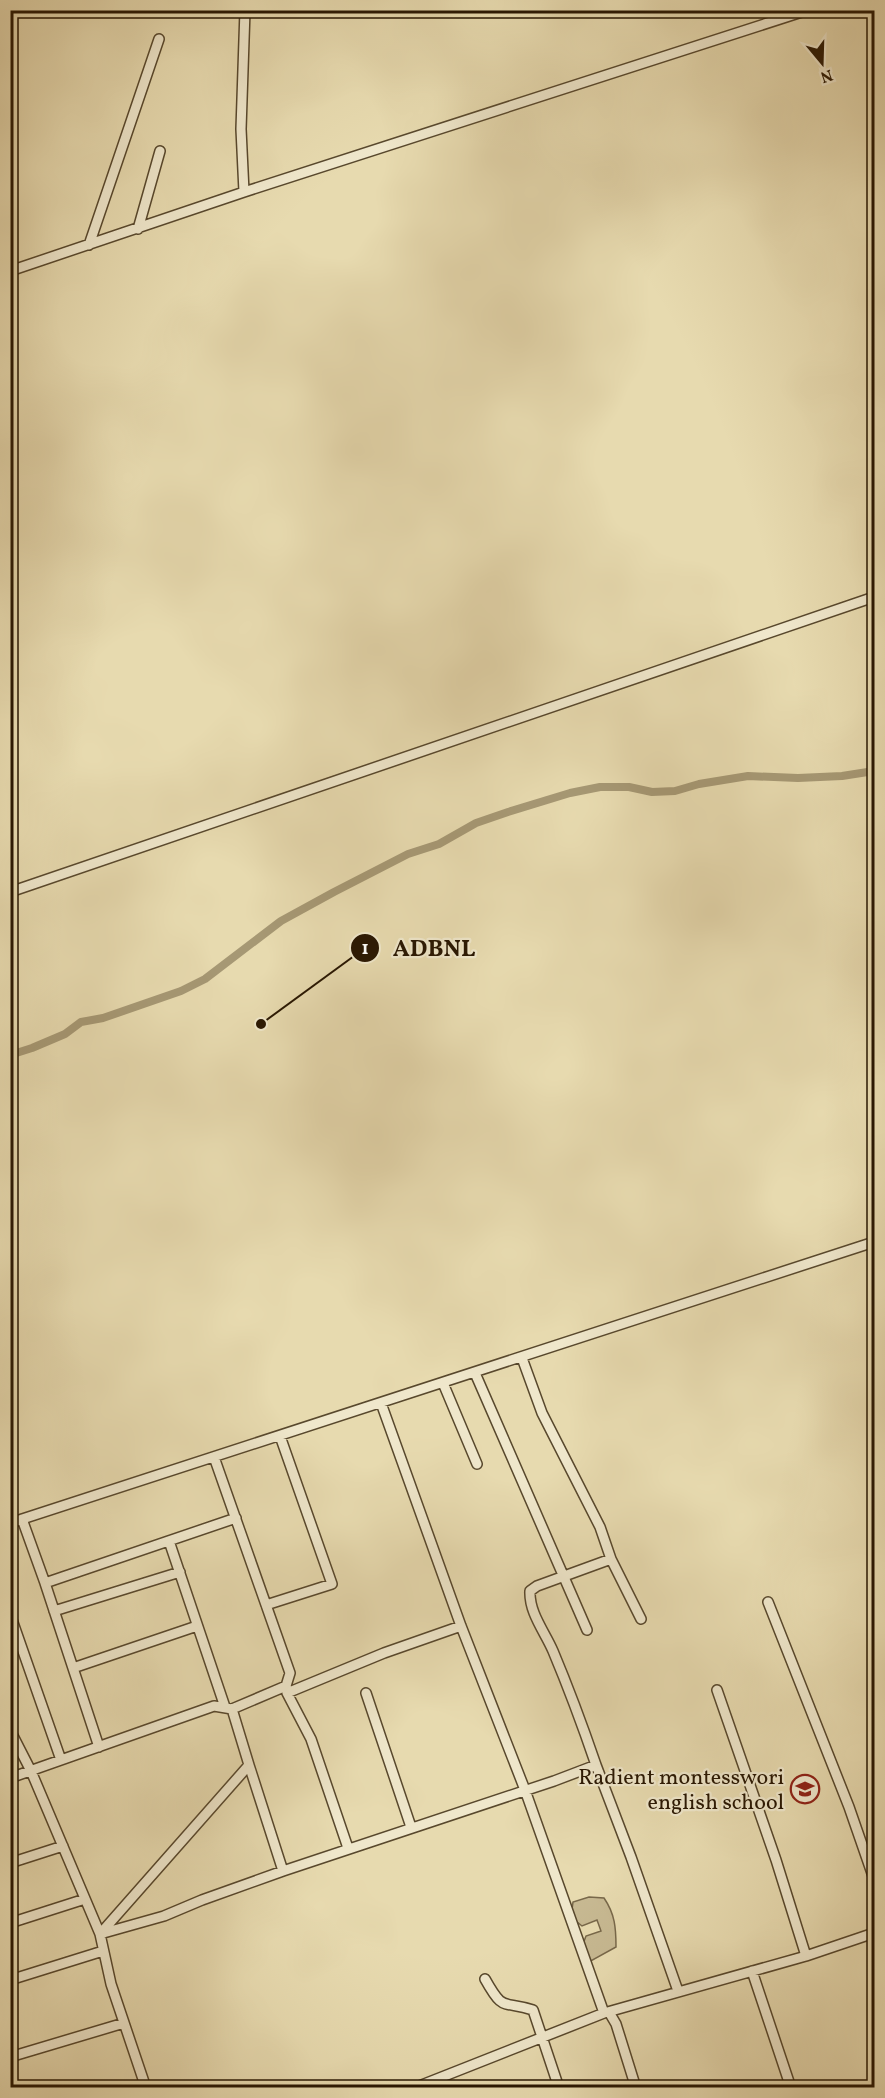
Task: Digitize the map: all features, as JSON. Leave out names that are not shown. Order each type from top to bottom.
[{"type":"street","points":[[244,192],[241,129],[246,10]]},
{"type":"street","points":[[10,271],[244,192],[808,10]]},
{"type":"street","points":[[89,245],[159,39]]},
{"type":"street","points":[[138,229],[160,151]]},
{"type":"street","points":[[10,892],[874,597]]},
{"type":"street","points":[[10,1523],[874,1242]]},
{"type":"street","points":[[522,1358],[542,1413],[600,1527],[611,1559],[642,1619]]},
{"type":"street","points":[[475,1372],[587,1630]]},
{"type":"street","points":[[443,1383],[477,1464]]},
{"type":"street","points":[[381,1403],[461,1626],[607,2013],[616,2024],[636,2088]]},
{"type":"street","points":[[266,1605],[332,1584],[280,1436]]},
{"type":"street","points":[[214,1457],[290,1673],[286,1689],[311,1739],[348,1848]]},
{"type":"street","points":[[45,1583],[236,1518]]},
{"type":"street","points":[[22,1519],[99,1747]]},
{"type":"street","points":[[169,1540],[196,1626],[249,1765],[283,1871]]},
{"type":"street","points":[[611,1559],[537,1586],[530,1591],[530,1601],[561,1671],[631,1857],[678,1991]]},
{"type":"street","points":[[54,1611],[180,1572]]},
{"type":"street","points":[[768,1602],[849,1807],[874,1879]]},
{"type":"street","points":[[10,1614],[61,1760]]},
{"type":"street","points":[[73,1668],[196,1626]]},
{"type":"street","points":[[10,1778],[214,1706],[228,1708],[286,1689],[461,1626]]},
{"type":"street","points":[[717,1690],[776,1860],[806,1956]]},
{"type":"street","points":[[366,1693],[411,1827]]},
{"type":"street","points":[[10,1730],[31,1771],[99,1934],[145,2087]]},
{"type":"street","points":[[99,1934],[249,1765]]},
{"type":"street","points":[[99,1934],[164,1916],[202,1900],[348,1848],[525,1791],[596,1765]]},
{"type":"street","points":[[10,1863],[63,1846]]},
{"type":"street","points":[[10,1923],[85,1899]]},
{"type":"street","points":[[414,2088],[607,2013],[806,1956],[874,1933]]},
{"type":"street","points":[[10,1980],[103,1951]]},
{"type":"street","points":[[752,1971],[791,2088]]},
{"type":"street","points":[[485,1980],[499,2002],[505,2006],[533,2010],[560,2088]]},
{"type":"street","points":[[10,2057],[124,2023]]},
{"type":"shaded area","points":[[589,1897],[604,1898],[608,1904],[614,1921],[616,1947],[589,1962],[583,1944],[586,1936],[601,1931],[597,1920],[582,1926],[571,1917],[573,1902]]},
{"type":"waterway","points":[[10,33],[21,10]]},
{"type":"waterway","points":[[10,1055],[65,1034],[81,1022],[103,1018],[181,991],[205,979],[281,921],[408,854],[439,844],[476,823],[508,812],[570,793],[600,787],[629,787],[652,792],[675,791],[699,784],[748,776],[798,778],[842,776],[874,771]]},
{"type":"place","name":"ADBNL","points":[[261,1024]]},
{"type":"place","name":"Radient montesswori english school","points":[[805,1789]]}]
